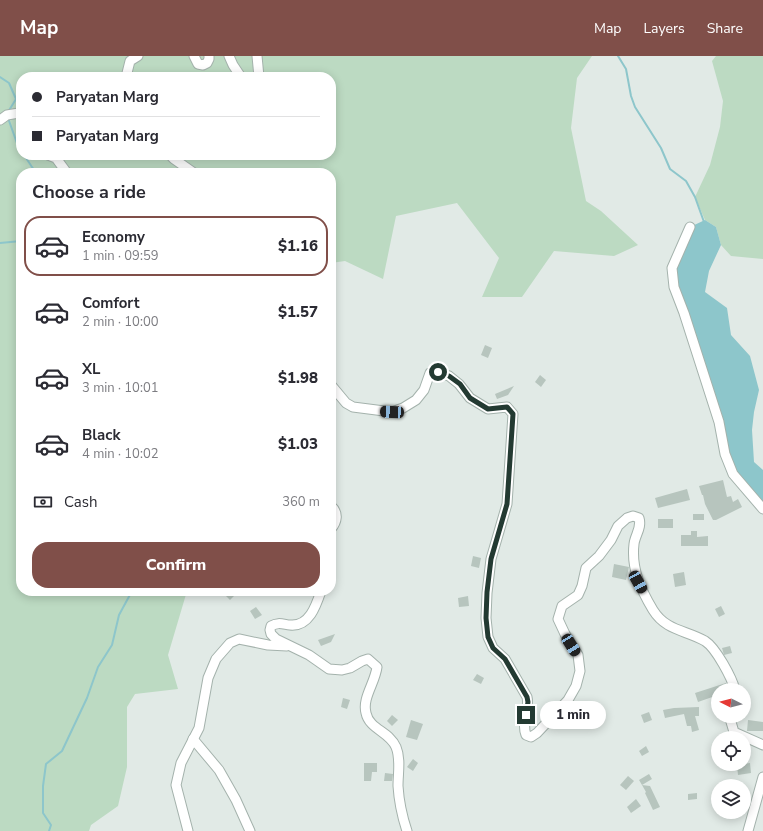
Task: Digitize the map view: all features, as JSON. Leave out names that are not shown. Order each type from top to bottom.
[{"type":"street","points":[[127,72],[130,61],[138,56]]},
{"type":"street","points":[[194,56],[198,64],[203,65],[210,59],[209,56]]},
{"type":"street","points":[[229,56],[238,72]]},
{"type":"street","points":[[258,56],[259,72]]},
{"type":"street","points":[[0,120],[7,115],[16,114]]},
{"type":"street","points":[[177,160],[187,168]]},
{"type":"street","points":[[690,228],[672,268],[674,287],[684,313],[716,415],[725,454],[733,474],[763,509]]},
{"type":"street","points":[[336,391],[346,403],[353,407],[392,412],[403,408],[416,400],[424,390],[430,373],[438,372],[449,376],[460,384],[470,398],[483,407],[488,409],[507,407],[513,414],[507,504],[491,559],[486,618],[488,637],[493,648],[505,659],[527,697],[528,702],[523,728],[526,735],[531,737],[537,733],[568,700],[576,686],[580,671],[578,655],[558,619],[562,606],[578,595],[582,586],[586,568],[599,556],[611,540],[618,526],[627,518],[633,516],[639,518],[640,522],[634,542],[633,558],[638,582],[654,612],[664,624],[706,641],[716,651],[733,683]]},
{"type":"street","points":[[319,596],[315,609],[305,622],[298,625],[276,623],[271,626],[271,634],[276,639],[309,655],[329,668],[342,670],[350,668],[362,660],[368,659],[377,667],[376,677],[365,702],[366,714],[370,723],[393,740],[396,748],[398,758],[400,810],[407,831]]},
{"type":"street","points":[[188,831],[176,785],[181,763],[199,728],[208,678],[216,659],[230,643],[239,639],[268,645],[291,647]]},
{"type":"street","points":[[731,723],[734,732],[763,745]]},
{"type":"street","points":[[193,739],[219,770],[236,800],[250,831]]},
{"type":"street","points":[[748,831],[763,777]]},
{"type":"green space","points":[[0,56],[592,56],[577,78],[571,128],[586,201],[601,211],[638,245],[614,256],[554,251],[522,297],[482,297],[499,258],[457,203],[396,216],[383,279],[345,261],[336,262],[336,168],[16,168],[16,596],[186,596],[168,655],[178,689],[135,694],[127,707],[127,767],[118,806],[91,825],[89,831],[0,831]]},
{"type":"green space","points":[[716,56],[763,56],[763,259],[731,256],[721,245],[716,227],[705,220],[695,197],[710,165],[720,127],[723,101],[712,61]]},
{"type":"water","points":[[705,220],[716,227],[721,245],[709,271],[705,292],[727,308],[731,335],[750,356],[759,390],[752,430],[754,462],[763,470],[763,509],[733,474],[672,268],[690,227]]},
{"type":"building","points":[[485,345],[492,348],[488,358],[481,355]]},
{"type":"building","points":[[540,375],[546,380],[541,387],[535,382]]},
{"type":"building","points":[[514,386],[508,395],[497,399],[495,394]]},
{"type":"building","points":[[723,480],[727,497],[731,496],[733,502],[738,499],[742,507],[716,520],[713,520],[705,504],[699,486]]},
{"type":"building","points":[[687,489],[690,500],[658,508],[655,498]]},
{"type":"building","points":[[693,514],[704,514],[704,520],[693,520]]},
{"type":"building","points":[[658,519],[673,519],[673,528],[658,528]]},
{"type":"building","points":[[691,531],[697,531],[697,537],[708,536],[708,546],[681,546],[681,535],[691,535]]},
{"type":"building","points":[[473,556],[481,558],[479,568],[471,566]]},
{"type":"building","points":[[614,564],[629,567],[626,580],[612,577]]},
{"type":"building","points":[[684,572],[686,585],[675,587],[673,574]]},
{"type":"building","points":[[226,596],[234,596],[230,600]]},
{"type":"building","points":[[468,596],[469,606],[459,607],[458,598]]},
{"type":"building","points":[[721,606],[725,614],[719,617],[715,609]]},
{"type":"building","points":[[256,607],[262,615],[255,619],[250,611]]},
{"type":"building","points":[[335,634],[331,642],[321,646],[318,640]]},
{"type":"building","points":[[730,646],[732,653],[724,655],[722,648]]},
{"type":"building","points":[[477,674],[484,678],[481,684],[473,680]]},
{"type":"building","points":[[711,688],[711,697],[698,702],[695,693]]},
{"type":"building","points":[[343,698],[350,700],[347,709],[341,707]]},
{"type":"building","points":[[699,707],[699,716],[695,716],[699,730],[692,732],[691,726],[687,726],[684,714],[665,718],[663,710],[674,708]]},
{"type":"building","points":[[649,712],[652,720],[644,723],[641,715]]},
{"type":"building","points":[[392,715],[398,720],[392,726],[387,721]]},
{"type":"building","points":[[411,720],[423,724],[417,740],[406,737]]},
{"type":"building","points":[[751,720],[763,722],[763,731],[747,731],[748,723],[751,723]]},
{"type":"building","points":[[646,746],[649,752],[642,756],[639,751]]},
{"type":"building","points":[[413,759],[418,763],[413,771],[407,767]]},
{"type":"building","points":[[364,763],[377,763],[377,772],[372,772],[371,781],[364,781]]},
{"type":"building","points":[[738,771],[751,771],[751,773],[738,775]]},
{"type":"building","points":[[385,773],[393,774],[392,781],[384,781]]},
{"type":"building","points":[[649,774],[652,779],[642,785],[639,780]]},
{"type":"building","points":[[628,776],[634,781],[626,790],[620,785]]},
{"type":"building","points":[[642,785],[650,786],[660,807],[653,810]]},
{"type":"building","points":[[697,793],[697,799],[688,800],[688,794]]},
{"type":"building","points":[[636,799],[641,806],[631,813],[627,807]]},
{"type":"waterway","points":[[618,56],[626,69],[631,96],[635,107],[661,148],[670,169],[686,181],[695,197],[704,222]]},
{"type":"waterway","points":[[0,77],[9,83],[16,99],[8,112]]},
{"type":"waterway","points":[[8,118],[16,140]]},
{"type":"waterway","points":[[27,160],[33,168]]},
{"type":"waterway","points":[[0,243],[16,241]]},
{"type":"waterway","points":[[49,831],[51,825],[43,813],[43,786],[46,764],[62,751],[87,698],[98,667],[112,645],[119,615],[129,596]]},
{"type":"route","points":[[438,372],[449,376],[460,384],[470,398],[478,404],[488,409],[507,407],[513,414],[510,447],[510,482],[507,504],[491,559],[486,618],[488,637],[493,648],[505,659],[527,697],[528,702],[526,715]]}]
